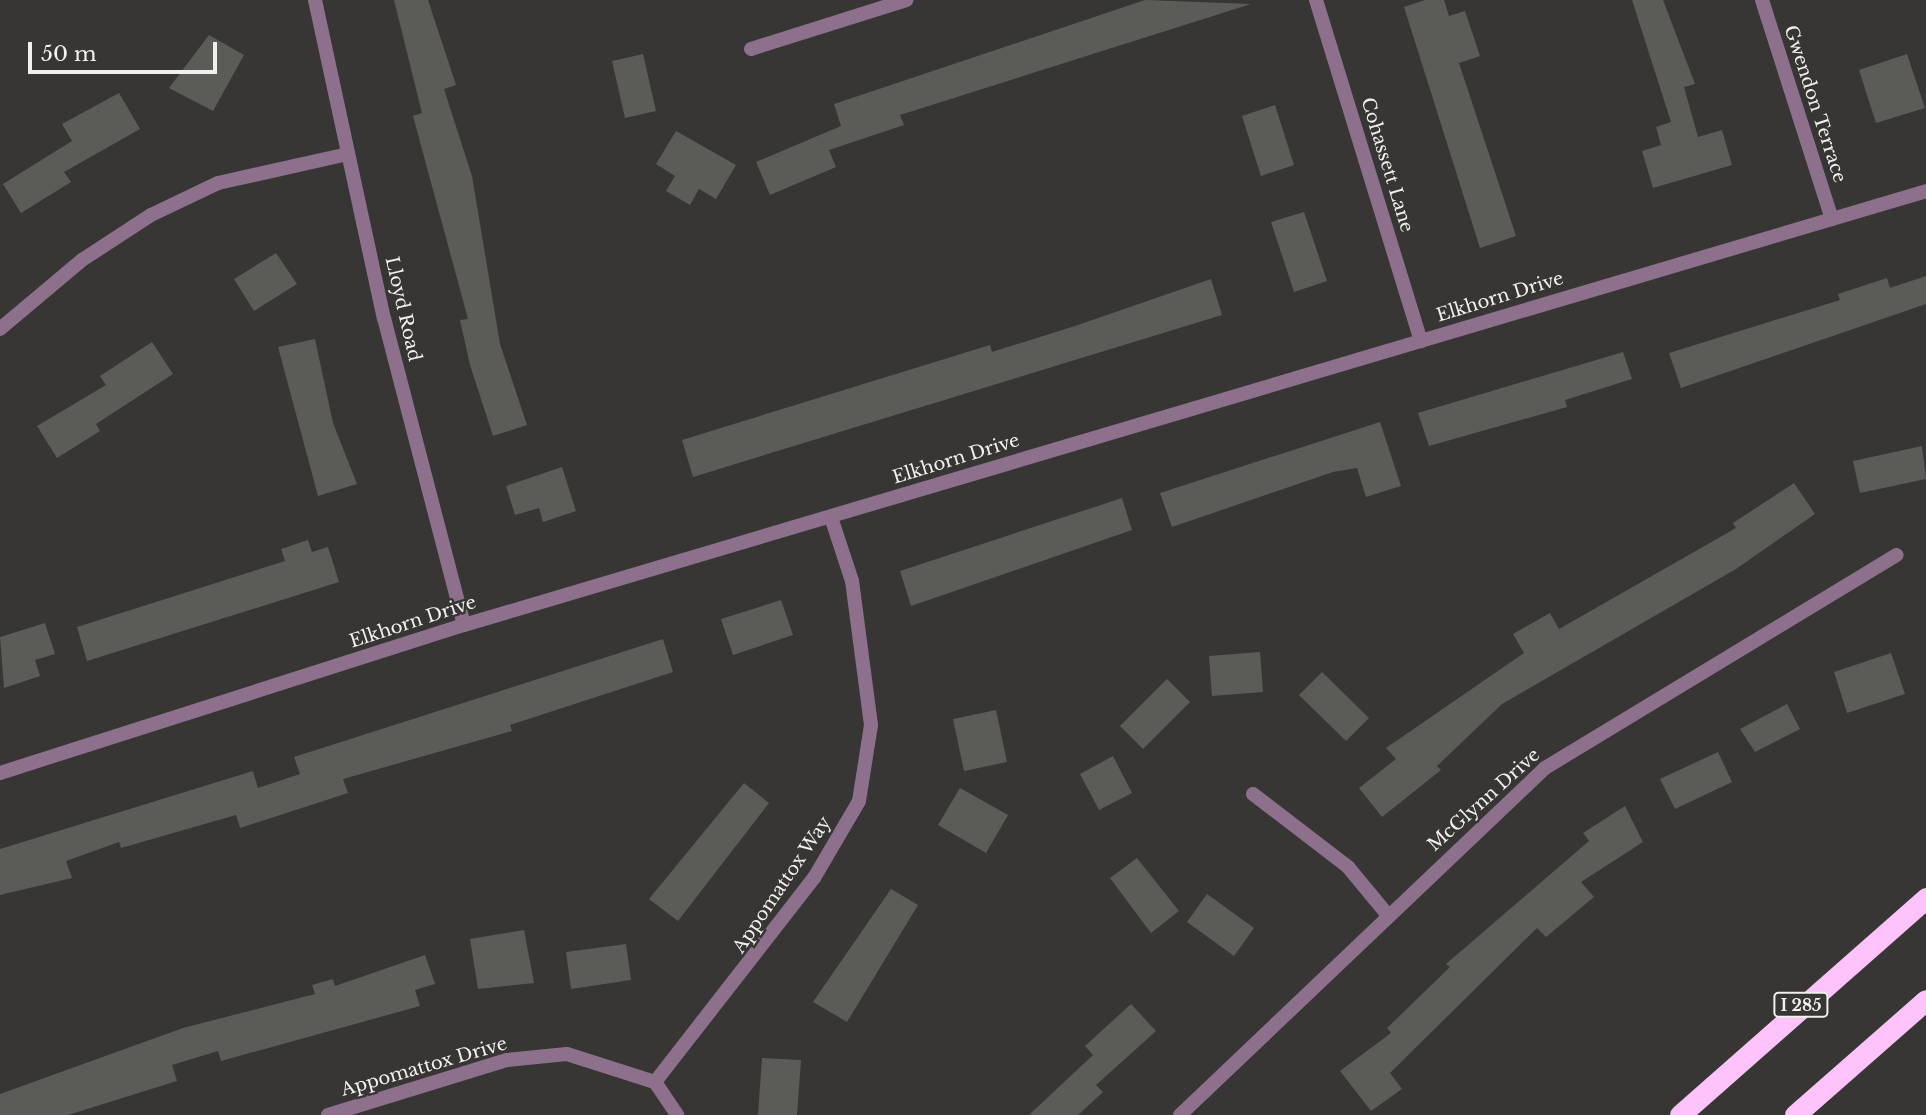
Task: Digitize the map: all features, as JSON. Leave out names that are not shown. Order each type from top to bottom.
[{"type":"highway","name":"I 285","points":[[1680,1115],[1926,898]]},
{"type":"highway","points":[[1795,1115],[1926,1000]]},
{"type":"street","name":"Lloyd Road","points":[[315,0],[433,517],[464,625]]},
{"type":"street","points":[[751,49],[906,0]]},
{"type":"street","name":"Cohassett Lane","points":[[1317,0],[1421,341]]},
{"type":"street","name":"Gwendon Terrace","points":[[1762,0],[1832,219]]},
{"type":"street","points":[[0,329],[82,260],[150,215],[218,183],[348,154]]},
{"type":"street","name":"Elkhorn Drive","points":[[0,773],[464,625],[1926,191]]},
{"type":"street","name":"Appomattox Way","points":[[655,1082],[814,878],[859,801],[871,725],[852,581],[831,517]]},
{"type":"street","name":"McGlynn Drive","points":[[1180,1115],[1387,914],[1545,768],[1897,555]]},
{"type":"street","points":[[1253,794],[1318,841],[1387,914]]},
{"type":"street","name":"Appomattox Drive","points":[[328,1115],[519,1059],[567,1054],[655,1082]]},
{"type":"street","points":[[655,1082],[677,1115]]},
{"type":"building","points":[[394,0],[428,0],[456,85],[444,89],[472,176],[500,344],[527,425],[493,436],[470,365],[460,320],[468,319],[413,116],[422,113]]},
{"type":"building","points":[[1145,0],[1251,4],[900,115],[904,125],[829,150],[836,167],[770,195],[756,162],[841,126],[834,104]]},
{"type":"building","points":[[1425,0],[1444,0],[1449,16],[1465,11],[1480,56],[1459,63],[1516,236],[1480,248],[1404,7]]},
{"type":"building","points":[[1632,0],[1663,0],[1695,84],[1684,87],[1698,137],[1722,130],[1732,165],[1653,188],[1642,151],[1661,145],[1656,127],[1671,122]]},
{"type":"building","points":[[209,35],[244,55],[213,111],[169,88]]},
{"type":"building","points":[[643,54],[656,111],[625,118],[612,61]]},
{"type":"building","points":[[1907,54],[1925,108],[1876,123],[1859,70]]},
{"type":"building","points":[[119,93],[140,129],[64,172],[71,182],[21,213],[3,184],[72,141],[62,124]]},
{"type":"building","points":[[1275,105],[1294,165],[1261,176],[1242,116]]},
{"type":"building","points":[[676,131],[736,165],[716,199],[699,189],[690,205],[666,191],[675,176],[656,164]]},
{"type":"building","points":[[1304,212],[1327,281],[1294,292],[1271,222]]},
{"type":"building","points":[[276,253],[297,284],[254,311],[234,279]]},
{"type":"building","points":[[1926,276],[1926,304],[1681,388],[1669,353],[1840,300],[1838,294],[1887,278],[1890,288]]},
{"type":"building","points":[[1211,279],[1222,315],[693,477],[682,440],[990,345],[992,352]]},
{"type":"building","points":[[315,339],[333,423],[357,484],[318,496],[278,347]]},
{"type":"building","points":[[152,342],[173,374],[96,424],[100,431],[57,458],[37,426],[106,385],[100,376]]},
{"type":"building","points":[[1623,352],[1632,379],[1565,400],[1567,407],[1429,446],[1418,413]]},
{"type":"building","points":[[1380,422],[1401,486],[1366,497],[1357,468],[1333,472],[1172,527],[1160,493]]},
{"type":"building","points":[[1922,446],[1926,479],[1860,493],[1853,461]]},
{"type":"building","points":[[562,467],[576,511],[543,522],[539,508],[515,515],[506,486]]},
{"type":"building","points":[[1794,483],[1815,514],[1736,569],[1502,704],[1437,766],[1441,770],[1382,817],[1359,788],[1396,759],[1386,748],[1524,653],[1513,634],[1550,613],[1559,629],[1736,528],[1733,523]]},
{"type":"building","points":[[1122,498],[1132,530],[911,606],[900,571]]},
{"type":"building","points":[[308,540],[312,552],[328,547],[339,582],[87,661],[77,627],[285,561],[281,549]]},
{"type":"building","points":[[781,600],[793,635],[733,655],[721,619]]},
{"type":"building","points":[[45,623],[55,654],[35,660],[40,676],[4,688],[0,637]]},
{"type":"building","points":[[663,639],[673,672],[510,725],[512,731],[343,779],[348,793],[240,828],[236,815],[121,848],[119,842],[66,861],[72,878],[0,895],[0,849],[253,771],[258,788],[300,774],[294,757]]},
{"type":"building","points":[[1260,652],[1263,692],[1212,696],[1209,656]]},
{"type":"building","points":[[1891,653],[1905,694],[1847,713],[1834,672]]},
{"type":"building","points":[[1322,672],[1369,718],[1346,741],[1299,695]]},
{"type":"building","points":[[1167,679],[1190,702],[1143,749],[1120,726]]},
{"type":"building","points":[[1787,704],[1800,729],[1755,752],[1740,729]]},
{"type":"building","points":[[996,710],[1007,762],[964,771],[953,719]]},
{"type":"building","points":[[1718,752],[1732,782],[1675,809],[1660,779]]},
{"type":"building","points":[[1113,756],[1132,793],[1099,810],[1080,774]]},
{"type":"building","points":[[744,783],[769,803],[678,921],[649,899]]},
{"type":"building","points":[[960,788],[1008,815],[986,853],[938,825]]},
{"type":"building","points":[[1625,806],[1643,842],[1581,882],[1594,897],[1546,937],[1537,928],[1390,1073],[1402,1089],[1371,1111],[1340,1071],[1391,1033],[1387,1028],[1450,967],[1446,964],[1589,841],[1583,833]]},
{"type":"building","points":[[1137,858],[1179,911],[1151,933],[1110,878]]},
{"type":"building","points":[[891,889],[918,905],[847,1022],[813,1002]]},
{"type":"building","points":[[1207,894],[1254,928],[1234,956],[1187,922]]},
{"type":"building","points":[[524,930],[534,983],[478,989],[470,939]]},
{"type":"building","points":[[626,944],[631,980],[571,989],[566,952]]},
{"type":"building","points":[[425,955],[435,984],[415,990],[420,1006],[221,1061],[218,1051],[172,1065],[177,1081],[68,1115],[0,1115],[0,1094],[183,1028],[315,994],[312,985],[333,979],[335,986]]},
{"type":"building","points":[[1131,1004],[1156,1031],[1096,1085],[1103,1092],[1078,1115],[1029,1115],[1093,1055],[1085,1046]]},
{"type":"building","points":[[762,1058],[801,1060],[797,1115],[758,1115]]}]
